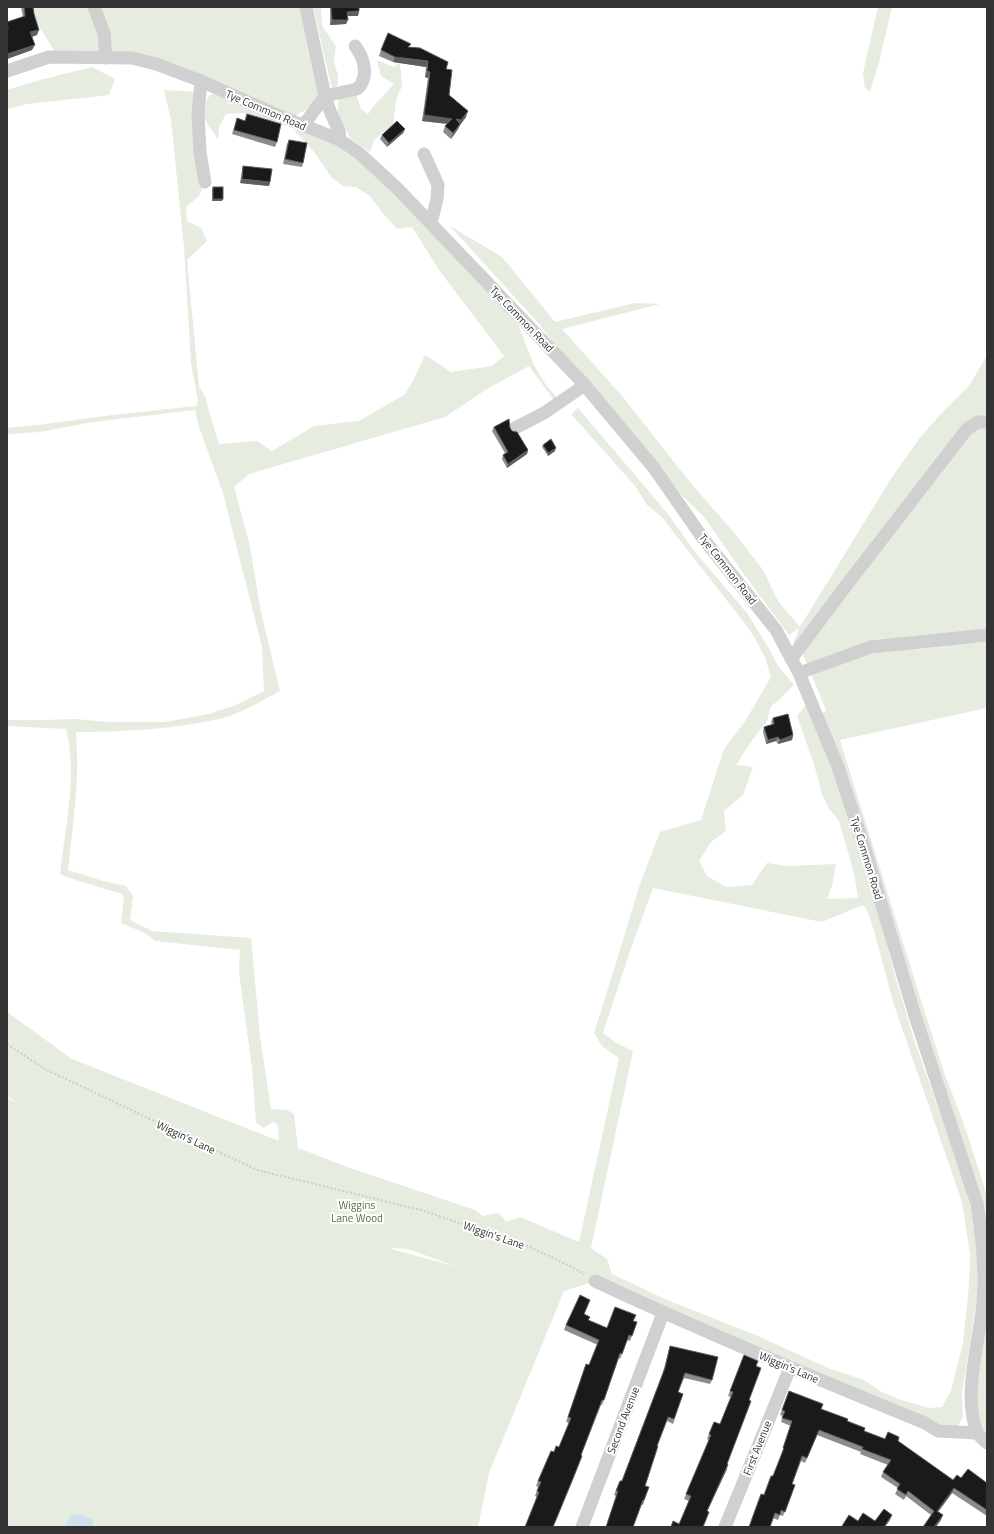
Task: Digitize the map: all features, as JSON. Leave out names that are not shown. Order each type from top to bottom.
[{"type":"street","points":[[94,7],[104,33],[106,58]]},
{"type":"street","points":[[306,7],[325,96],[339,131],[340,140]]},
{"type":"street","points":[[303,126],[325,96],[361,86],[364,80],[365,69],[361,53],[355,46]]},
{"type":"street","name":"Tye Common Road","points":[[7,71],[49,57],[132,58],[156,64],[200,81],[303,126],[340,140],[359,153],[397,188],[585,385],[654,468],[702,537],[776,630],[799,673],[838,767],[866,852],[915,1016],[977,1204],[982,1235],[984,1269],[983,1301],[972,1385],[972,1410],[977,1433]]},
{"type":"street","points":[[200,81],[198,113],[200,152],[206,182]]},
{"type":"street","points":[[424,154],[438,185],[437,199],[431,224]]},
{"type":"street","points":[[515,428],[544,413],[585,385]]},
{"type":"street","points":[[791,659],[844,587],[966,429],[978,422],[987,422]]},
{"type":"street","points":[[799,673],[871,647],[987,635]]},
{"type":"street","name":"Wiggin's Lane","points":[[595,1281],[663,1313],[790,1368],[925,1423],[938,1431],[977,1433]]},
{"type":"street","name":"Second Avenue","points":[[582,1527],[663,1313]]},
{"type":"street","name":"First Avenue","points":[[726,1527],[790,1368]]},
{"type":"street","points":[[977,1433],[987,1443]]},
{"type":"path","name":"Wiggin's Lane","points":[[7,1044],[45,1069],[257,1170],[421,1210],[530,1247],[572,1267],[595,1281]]},
{"type":"green space","points":[[32,7],[308,7],[322,85],[316,104],[295,116],[277,115],[273,123],[259,120],[243,113],[226,114],[219,127],[218,140],[204,117],[203,112],[206,101],[211,94],[240,100],[156,64],[49,57],[54,50],[33,17]]},
{"type":"green space","points":[[313,7],[321,7],[322,26],[336,46],[334,63],[338,75],[338,85],[332,89]]},
{"type":"green space","points":[[878,7],[892,7],[870,92],[865,88],[863,73]]},
{"type":"green space","points":[[377,60],[394,67],[400,62],[402,86],[396,100],[393,124],[374,140],[370,152],[351,139],[338,116],[338,102],[344,92],[356,94],[361,109],[368,114],[394,84],[381,76]]},
{"type":"green space","points":[[92,67],[115,79],[109,95],[27,104],[7,109],[7,90]]},
{"type":"green space","name":"Wiggins Lane Wood","points":[[164,90],[200,92],[205,182],[199,196],[186,207],[187,221],[201,228],[207,241],[187,260],[199,386],[206,398],[219,444],[257,441],[272,451],[314,426],[359,421],[404,395],[413,381],[425,355],[451,372],[492,366],[504,356],[439,270],[412,227],[397,229],[370,196],[356,187],[343,186],[332,178],[314,152],[294,130],[303,126],[359,153],[516,319],[534,365],[546,385],[560,401],[556,403],[529,366],[487,389],[445,417],[249,474],[234,487],[249,542],[261,612],[280,691],[243,711],[219,719],[148,729],[76,732],[77,784],[68,870],[103,881],[126,886],[133,896],[130,920],[152,931],[251,938],[260,1036],[271,1109],[287,1110],[294,1114],[298,1148],[347,1167],[475,1210],[483,1216],[499,1213],[506,1222],[520,1217],[579,1242],[619,1058],[602,1046],[594,1033],[639,887],[660,832],[701,820],[724,749],[746,720],[771,677],[765,657],[750,630],[661,516],[647,505],[635,486],[571,414],[578,408],[668,514],[695,552],[747,613],[778,666],[794,685],[771,707],[767,721],[736,765],[753,767],[743,795],[724,811],[726,831],[711,842],[699,861],[707,876],[726,887],[752,885],[767,863],[787,866],[836,864],[832,886],[827,899],[858,898],[854,873],[839,821],[830,810],[822,794],[814,764],[797,716],[810,700],[818,718],[826,710],[802,652],[793,644],[799,628],[789,635],[704,517],[654,468],[582,382],[540,325],[450,226],[502,257],[555,322],[635,303],[660,304],[562,329],[623,397],[689,481],[736,535],[763,570],[778,601],[800,627],[892,477],[919,439],[938,417],[969,386],[987,355],[987,708],[840,740],[944,1072],[966,1130],[987,1196],[987,1443],[972,1410],[982,1235],[880,919],[915,1043],[963,1178],[972,1212],[978,1252],[977,1297],[962,1393],[963,1417],[954,1432],[595,1281],[564,1291],[489,1473],[478,1527],[7,1527],[7,1098],[19,1104],[7,1096],[7,1012],[72,1059],[279,1141],[278,1125],[273,1122],[263,1128],[256,1122],[252,1068],[239,972],[240,950],[155,941],[145,933],[121,923],[124,899],[122,894],[60,874],[71,783],[71,765],[66,729],[7,726],[7,720],[75,719],[109,722],[165,722],[209,714],[236,705],[264,691],[262,647],[223,493],[199,427],[195,410],[93,422],[40,432],[7,434],[7,428],[196,406],[198,401],[191,363],[184,247],[171,120]],"holes":[[[653,888],[822,922],[863,905],[867,910],[893,1002],[962,1202],[970,1254],[969,1285],[963,1343],[951,1391],[942,1407],[929,1408],[898,1399],[880,1391],[864,1380],[828,1368],[758,1336],[667,1300],[612,1274],[607,1259],[591,1248],[633,1051],[615,1042],[603,1033],[632,945]],[[391,1249],[408,1249],[454,1266]]]},
{"type":"water","points":[[71,1514],[84,1515],[93,1520],[93,1527],[65,1527]]},
{"type":"building","points":[[24,7],[33,7],[39,30],[30,32],[35,45],[7,54],[7,22],[25,16]]},
{"type":"building","points":[[331,7],[359,7],[359,11],[347,12],[348,20],[332,20]]},
{"type":"building","points":[[388,33],[411,44],[408,47],[420,48],[448,62],[446,69],[452,70],[449,95],[468,111],[461,120],[456,119],[460,124],[453,133],[445,126],[452,119],[424,115],[430,72],[427,71],[428,61],[395,57],[381,50]]},
{"type":"building","points":[[247,114],[281,124],[277,142],[234,130],[237,118],[245,121]]},
{"type":"building","points":[[397,121],[405,129],[389,143],[382,135]]},
{"type":"building","points":[[289,140],[307,143],[303,163],[285,159]]},
{"type":"building","points":[[243,166],[272,169],[270,182],[242,179]]},
{"type":"building","points":[[213,187],[223,187],[223,199],[213,199]]},
{"type":"building","points":[[509,419],[510,428],[512,431],[517,432],[528,450],[508,464],[503,455],[508,452],[494,427]]},
{"type":"building","points":[[551,439],[556,448],[548,453],[543,445]]},
{"type":"building","points":[[788,714],[793,735],[780,740],[778,737],[768,740],[764,727],[774,724],[773,718]]},
{"type":"building","points":[[580,1295],[590,1300],[584,1314],[590,1317],[588,1320],[607,1328],[615,1307],[636,1315],[633,1321],[637,1322],[632,1336],[629,1335],[622,1354],[620,1353],[604,1400],[602,1400],[581,1455],[582,1456],[553,1527],[525,1527],[539,1492],[537,1491],[541,1482],[538,1481],[551,1451],[554,1452],[556,1446],[559,1447],[571,1418],[568,1417],[586,1364],[589,1365],[599,1340],[566,1325]]},
{"type":"building","points":[[670,1346],[718,1357],[712,1380],[685,1373],[678,1392],[683,1394],[674,1419],[668,1417],[657,1446],[645,1486],[649,1487],[633,1527],[606,1527],[618,1491],[616,1491],[620,1481],[622,1481],[665,1368]]},
{"type":"building","points":[[744,1355],[758,1361],[756,1366],[761,1368],[749,1400],[751,1401],[728,1464],[707,1511],[709,1512],[703,1527],[671,1527],[673,1521],[679,1524],[680,1522],[691,1496],[686,1494],[711,1435],[709,1434],[714,1422],[720,1424],[733,1392],[730,1391]]},
{"type":"building","points":[[789,1391],[823,1404],[821,1409],[848,1419],[847,1421],[865,1428],[864,1431],[885,1439],[888,1432],[899,1437],[898,1441],[953,1480],[957,1475],[961,1478],[968,1469],[987,1483],[987,1510],[954,1488],[937,1511],[943,1515],[934,1527],[923,1527],[934,1511],[908,1491],[906,1495],[897,1489],[900,1484],[883,1472],[891,1460],[862,1449],[863,1447],[819,1430],[807,1458],[802,1456],[792,1484],[795,1485],[785,1512],[781,1510],[780,1515],[775,1513],[770,1527],[749,1527],[761,1494],[764,1495],[771,1476],[773,1476],[784,1448],[792,1421],[782,1418],[785,1411],[782,1410]]},
{"type":"building","points":[[884,1509],[892,1515],[884,1527],[842,1526],[849,1515],[858,1521],[863,1513],[875,1521]]}]
